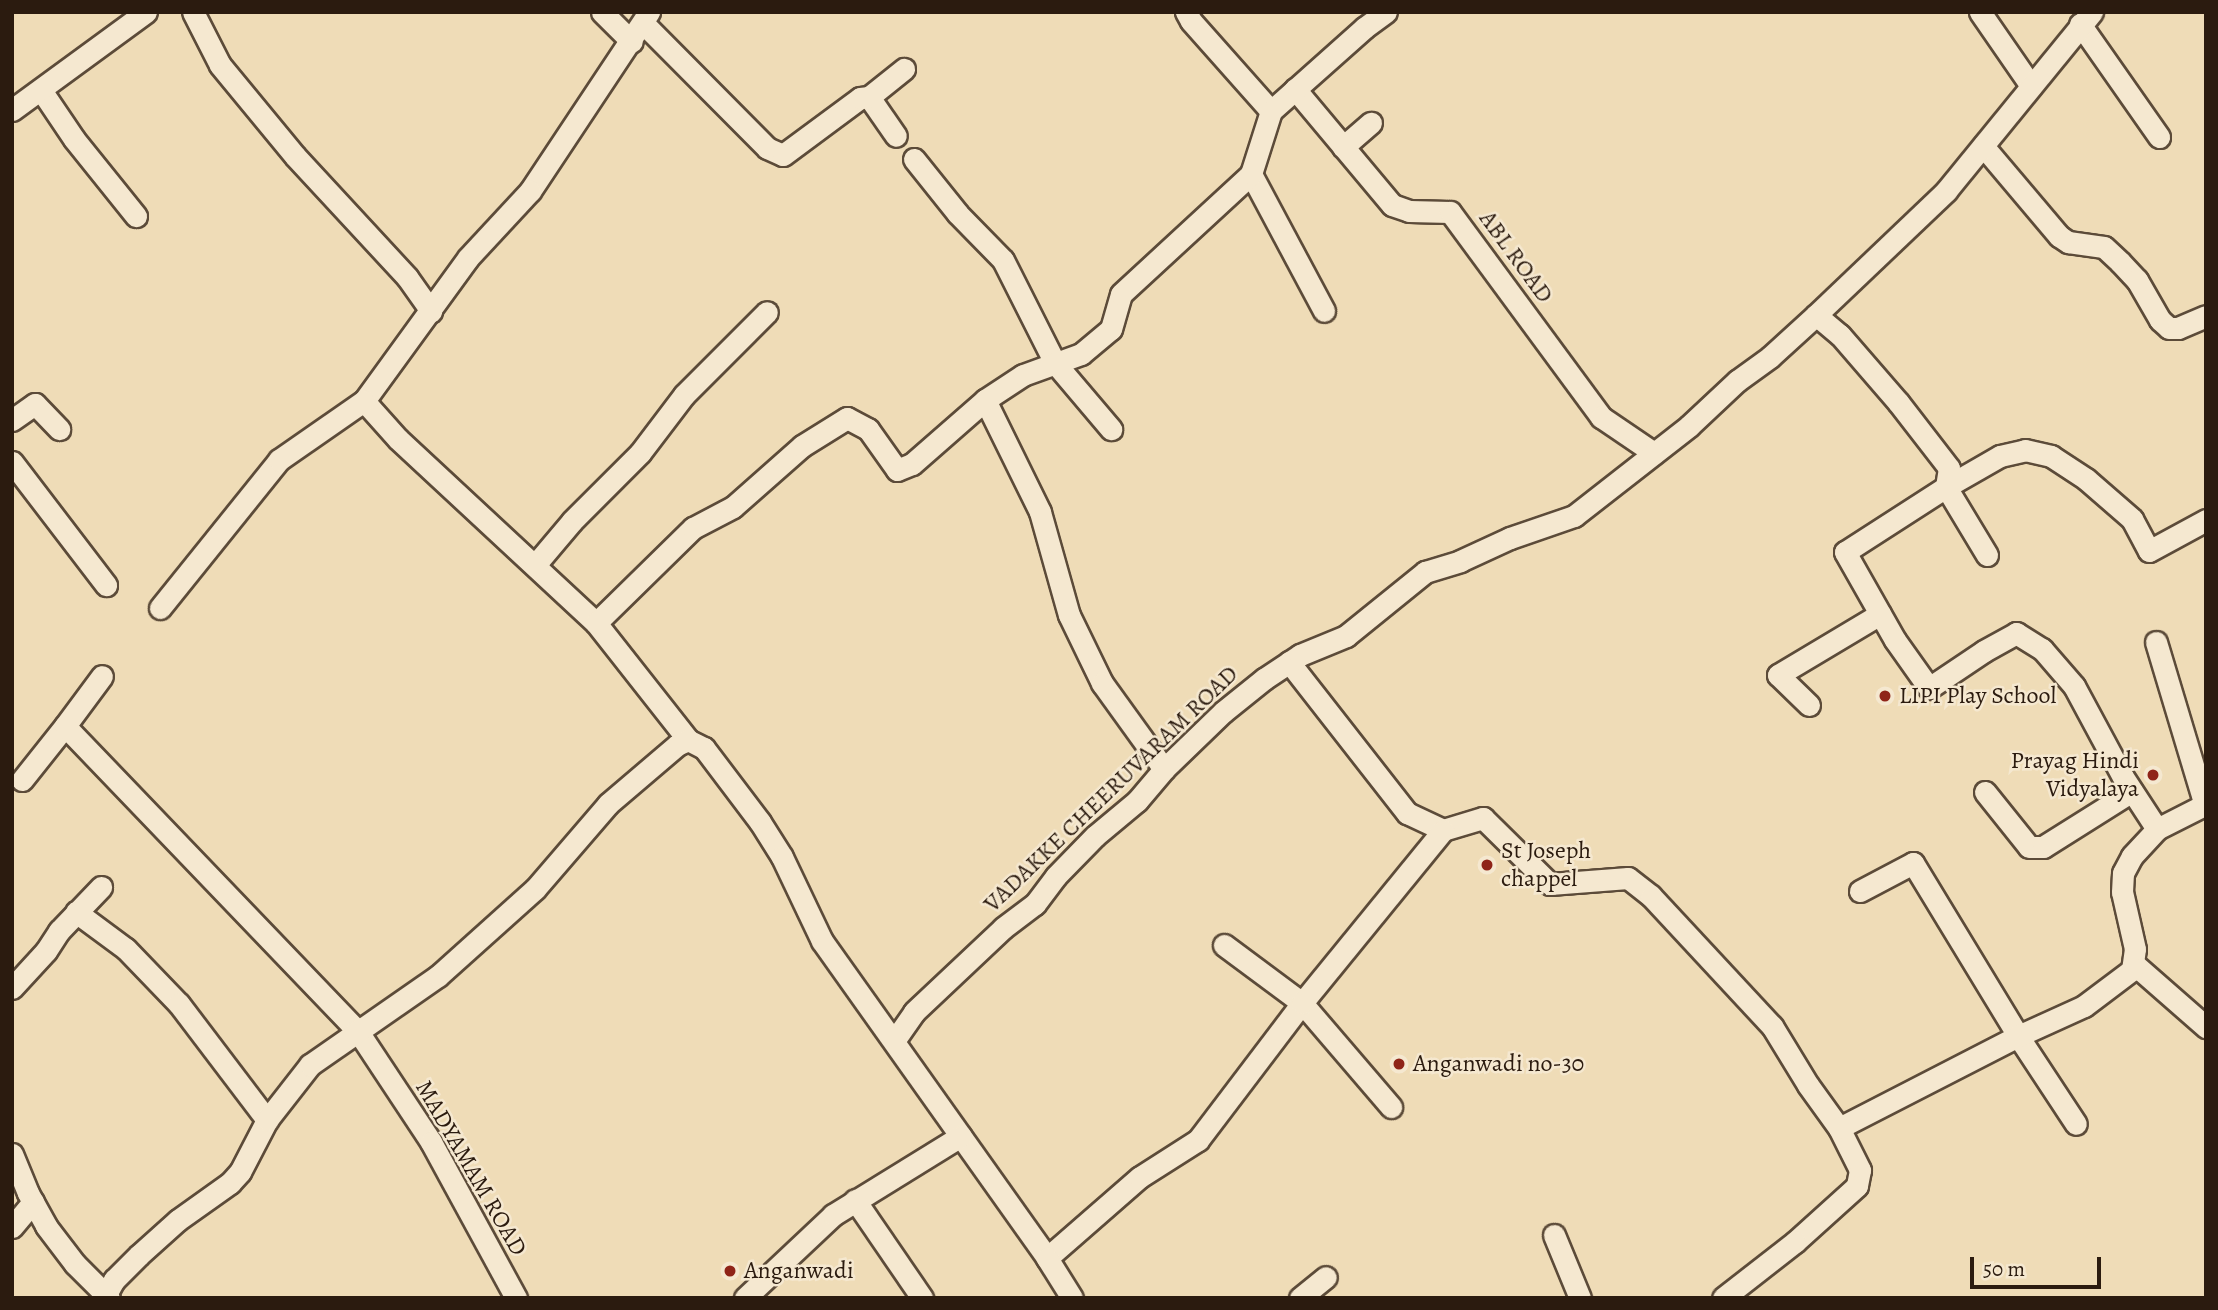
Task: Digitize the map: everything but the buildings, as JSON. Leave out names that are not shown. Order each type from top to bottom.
[{"type":"street","points":[[12,110],[146,12]]},
{"type":"street","points":[[193,12],[220,65],[295,156],[407,277],[431,311]]},
{"type":"street","points":[[602,12],[632,42]]},
{"type":"street","points":[[1186,12],[1271,111]]},
{"type":"street","points":[[596,623],[693,528],[733,506],[802,446],[847,418],[868,429],[897,470],[912,464],[985,400],[1023,374],[1081,354],[1111,329],[1121,294],[1251,173],[1271,111],[1364,28],[1386,12]]},
{"type":"street","points":[[1980,12],[2031,86]]},
{"type":"street","points":[[160,608],[279,460],[364,401],[468,258],[530,191],[646,18],[669,48],[767,148],[783,155],[860,98],[869,97],[904,69]]},
{"type":"street","points":[[2086,18],[2159,137]]},
{"type":"street","name":"VADAKKE CHEERUVARAM ROAD","points":[[894,1041],[914,1012],[1003,928],[1035,904],[1056,876],[1095,836],[1137,801],[1164,769],[1223,712],[1289,662],[1346,636],[1425,572],[1574,516],[1654,453],[1816,315],[1946,191],[2086,18]]},
{"type":"street","name":"ABL ROAD","points":[[1295,89],[1392,205],[1409,211],[1450,212],[1601,417],[1654,453]]},
{"type":"street","points":[[41,90],[74,139],[136,216]]},
{"type":"street","points":[[869,97],[896,136]]},
{"type":"street","points":[[1343,147],[1371,123]]},
{"type":"street","points":[[1983,146],[2059,236],[2068,242],[2104,247],[2120,262],[2137,280],[2160,320],[2169,328],[2178,328],[2206,316]]},
{"type":"street","points":[[914,159],[958,214],[1003,260],[1055,363],[1111,429]]},
{"type":"street","points":[[1251,173],[1324,311]]},
{"type":"street","points":[[535,565],[572,521],[640,453],[684,395],[767,312]]},
{"type":"street","points":[[1816,315],[1840,335],[1949,468],[1946,487],[1987,555]]},
{"type":"street","points":[[985,400],[1040,512],[1069,615],[1102,683],[1164,769]]},
{"type":"street","points":[[364,401],[398,439],[596,623],[688,740],[704,748],[760,822],[782,857],[822,941],[1047,1258],[1072,1298]]},
{"type":"street","points":[[12,420],[35,404],[60,429]]},
{"type":"street","points":[[2157,828],[2132,791],[2074,687],[2042,649],[2016,633],[1929,688],[1880,614],[1845,552],[2000,456],[2025,450],[2050,456],[2086,480],[2132,519],[2149,551],[2206,520]]},
{"type":"street","points":[[12,462],[106,585]]},
{"type":"street","points":[[1809,705],[1778,675],[1880,614]]},
{"type":"street","points":[[1839,1128],[2018,1036],[2084,1006],[2132,970],[2135,948],[2122,892],[2123,873],[2132,856],[2157,828],[2205,804],[2157,642]]},
{"type":"street","points":[[1289,662],[1407,814],[1443,830]]},
{"type":"street","points":[[15,780],[65,726],[102,676]]},
{"type":"street","name":"MADYAMAM ROAD","points":[[65,726],[357,1030],[431,1142],[516,1298]]},
{"type":"street","points":[[12,1154],[33,1202],[75,1264],[107,1297],[114,1280],[139,1255],[178,1220],[235,1178],[267,1121],[310,1065],[438,976],[535,889],[608,804],[677,745],[688,740]]},
{"type":"street","points":[[1985,792],[2029,847],[2043,847],[2132,791]]},
{"type":"street","points":[[1047,1258],[1140,1177],[1198,1140],[1302,1003],[1443,830],[1483,818],[1550,884],[1628,878],[1651,896],[1772,1026],[1808,1085],[1839,1128],[1860,1170],[1857,1186],[1796,1242],[1723,1298]]},
{"type":"street","points":[[1860,891],[1913,863],[2018,1036],[2076,1124]]},
{"type":"street","points":[[12,988],[76,912],[101,887]]},
{"type":"street","points":[[76,912],[126,949],[179,1004],[267,1121]]},
{"type":"street","points":[[1224,945],[1302,1003],[1391,1107]]},
{"type":"street","points":[[2134,964],[2206,1027]]},
{"type":"street","points":[[745,1298],[818,1228],[855,1200],[961,1136]]},
{"type":"street","points":[[855,1200],[922,1298]]},
{"type":"street","points":[[12,1227],[33,1202]]},
{"type":"street","points":[[1554,1235],[1580,1298]]},
{"type":"street","points":[[1300,1298],[1326,1277]]},
{"type":"place","name":"LIPI Play School","points":[[1885,696]]},
{"type":"place","name":"Prayag Hindi Vidyalaya","points":[[2153,775]]},
{"type":"place","name":"St Joseph chappel","points":[[1487,865]]},
{"type":"place","name":"Anganwadi no-30","points":[[1399,1064]]},
{"type":"place","name":"Anganwadi","points":[[730,1271]]}]
